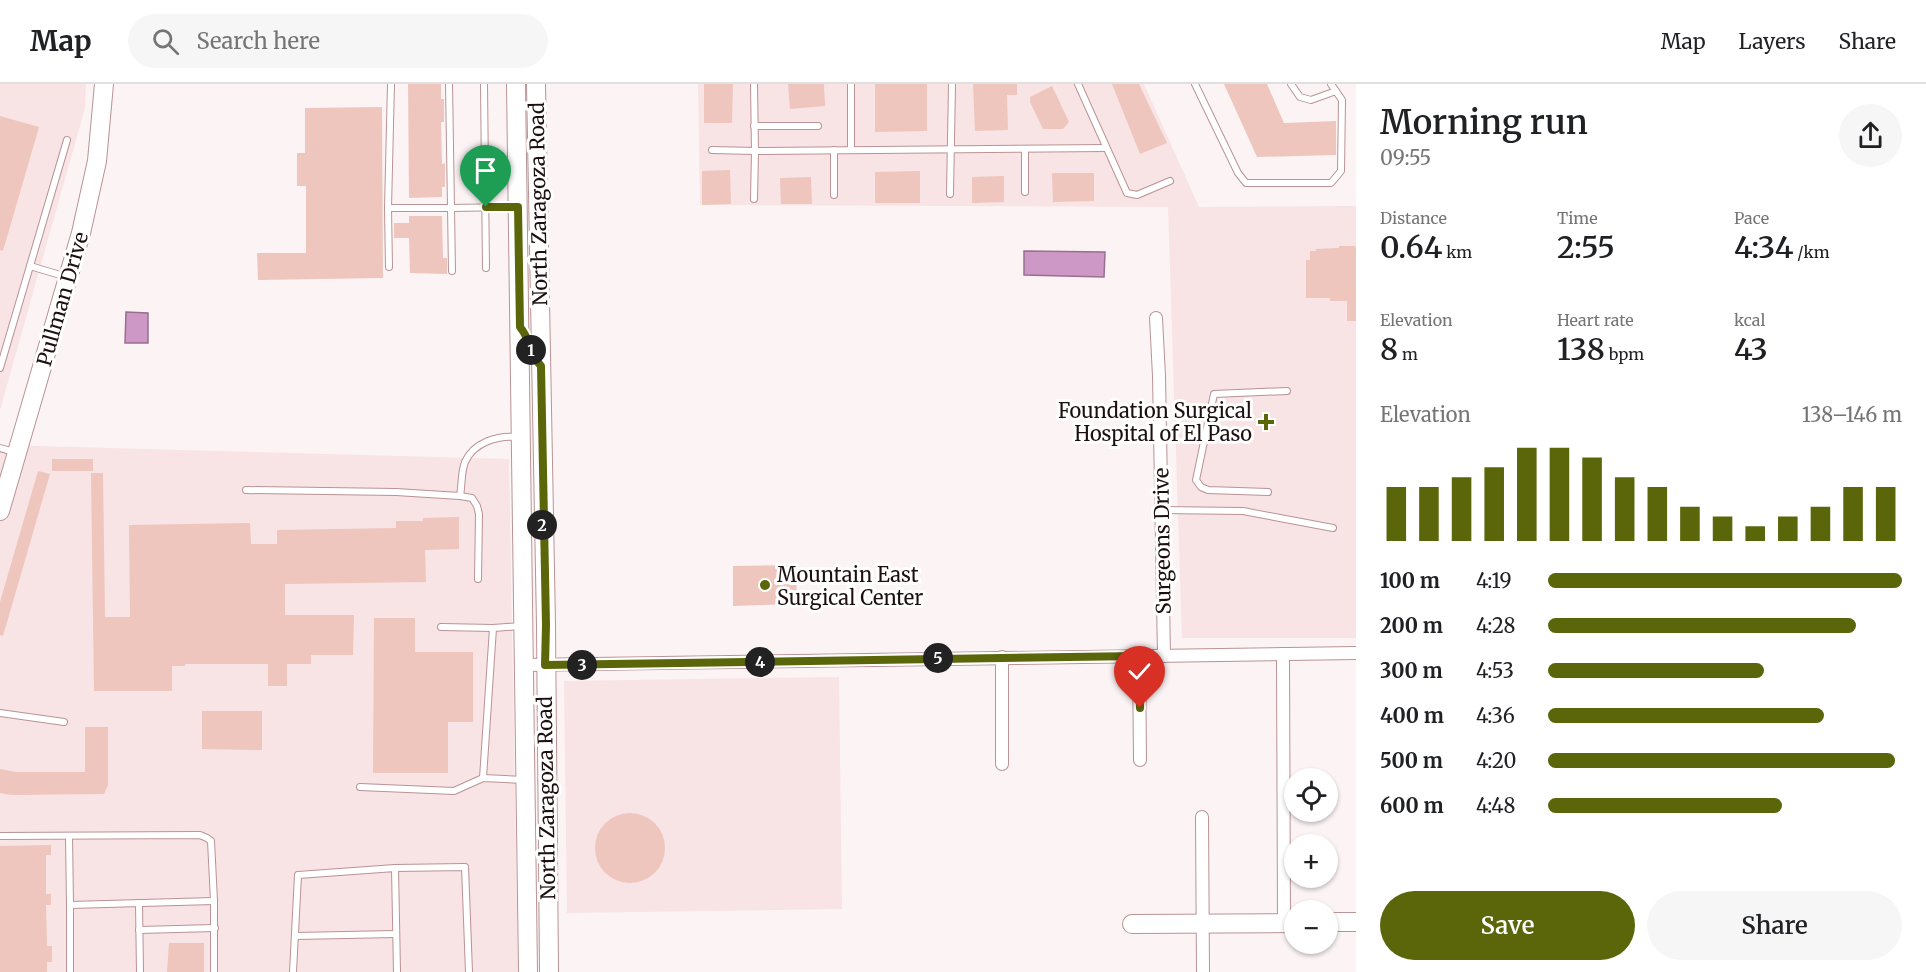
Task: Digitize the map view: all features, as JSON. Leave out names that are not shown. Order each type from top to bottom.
[{"type":"main road","name":"Pullman Drive","points":[[0,511],[9,450],[69,278],[96,161],[104,84]]},
{"type":"main road","name":"North Zaragoza Road","points":[[516,84],[528,972]]},
{"type":"main road","name":"North Zaragoza Road","points":[[536,84],[546,625],[549,972]]},
{"type":"main road","points":[[520,327],[528,338],[533,357],[541,366]]},
{"type":"main road","points":[[525,780],[535,787],[538,832],[547,845]]},
{"type":"main road","points":[[1338,922],[1356,922]]},
{"type":"main road","points":[[1132,924],[1284,923]]},
{"type":"street","name":"Surgeons Drive","points":[[1156,318],[1164,656]]},
{"type":"street","points":[[524,665],[1356,653]]},
{"type":"street","points":[[1283,654],[1288,900]]},
{"type":"street","points":[[1139,656],[1140,760]]},
{"type":"street","points":[[1002,657],[1002,764]]},
{"type":"street","points":[[1202,818],[1203,972]]},
{"type":"lane","points":[[390,267],[388,208],[391,84]]},
{"type":"lane","points":[[449,84],[452,271]]},
{"type":"lane","points":[[484,84],[486,268]]},
{"type":"lane","points":[[754,84],[754,199]]},
{"type":"lane","points":[[850,84],[851,150]]},
{"type":"lane","points":[[950,194],[952,84]]},
{"type":"lane","points":[[1078,84],[1127,193],[1137,195],[1170,181]]},
{"type":"lane","points":[[1195,84],[1238,173],[1246,183],[1260,184],[1331,183],[1341,171],[1342,100],[1331,84]]},
{"type":"lane","points":[[1291,84],[1300,97],[1311,100],[1336,91]]},
{"type":"lane","points":[[754,126],[818,126]]},
{"type":"lane","points":[[0,368],[67,140]]},
{"type":"lane","points":[[1024,192],[1025,148]]},
{"type":"lane","points":[[712,150],[1106,148]]},
{"type":"lane","points":[[834,150],[834,195]]},
{"type":"lane","points":[[388,208],[518,207]]},
{"type":"lane","points":[[30,266],[69,278]]},
{"type":"lane","points":[[1268,492],[1208,490],[1202,487],[1197,480],[1214,394],[1287,391]]},
{"type":"lane","points":[[460,496],[464,464],[470,453],[488,441],[504,436],[522,438]]},
{"type":"lane","points":[[246,490],[396,492],[472,498],[479,514],[478,579]]},
{"type":"lane","points":[[1161,510],[1243,511],[1333,528]]},
{"type":"lane","points":[[441,627],[524,626]]},
{"type":"lane","points":[[483,778],[493,628]]},
{"type":"lane","points":[[0,714],[64,722]]},
{"type":"lane","points":[[360,787],[454,791],[483,778],[525,780]]},
{"type":"lane","points":[[0,836],[200,835],[207,838],[211,841],[215,928],[214,972]]},
{"type":"lane","points":[[69,836],[70,972]]},
{"type":"lane","points":[[293,972],[298,875],[395,868],[465,867],[468,972]]},
{"type":"lane","points":[[395,868],[398,972]]},
{"type":"lane","points":[[69,904],[214,901]]},
{"type":"lane","points":[[139,903],[140,972]]},
{"type":"lane","points":[[139,930],[215,928]]},
{"type":"lane","points":[[295,936],[396,934]]},
{"type":"shaded area","points":[[0,84],[86,84],[85,108],[0,410]]},
{"type":"shaded area","points":[[698,84],[1144,84],[1199,207],[1356,206],[1356,638],[1182,638],[1168,207],[700,205]]},
{"type":"shaded area","points":[[1024,251],[1105,252],[1104,277],[1024,275]]},
{"type":"shaded area","points":[[126,312],[148,313],[148,343],[125,343]]},
{"type":"shaded area","points":[[0,445],[509,459],[518,972],[0,972]]},
{"type":"shaded area","points":[[839,677],[842,909],[567,913],[564,681]]},
{"type":"building","points":[[408,84],[441,84],[441,99],[444,99],[444,122],[441,122],[442,164],[445,163],[445,187],[442,187],[442,197],[409,198]]},
{"type":"building","points":[[704,84],[733,84],[732,123],[704,123]]},
{"type":"building","points":[[788,84],[824,84],[825,106],[790,109]]},
{"type":"building","points":[[875,84],[927,84],[927,131],[875,132]]},
{"type":"building","points":[[973,84],[1017,84],[1017,95],[1007,95],[1008,130],[975,131]]},
{"type":"building","points":[[1112,84],[1139,84],[1167,143],[1140,154]]},
{"type":"building","points":[[1224,84],[1267,84],[1284,123],[1336,121],[1336,155],[1257,157]]},
{"type":"building","points":[[1052,86],[1069,122],[1063,129],[1043,129],[1030,102],[1030,97]]},
{"type":"building","points":[[382,107],[383,278],[258,280],[257,253],[306,253],[306,186],[297,186],[297,153],[305,153],[305,108]]},
{"type":"building","points":[[0,116],[39,127],[3,251],[0,250]]},
{"type":"building","points":[[730,170],[731,204],[702,205],[702,171]]},
{"type":"building","points":[[920,171],[920,203],[875,203],[875,172]]},
{"type":"building","points":[[1052,173],[1094,173],[1094,201],[1053,202]]},
{"type":"building","points":[[1004,176],[1004,202],[972,203],[972,177]]},
{"type":"building","points":[[811,177],[812,204],[781,204],[780,178]]},
{"type":"building","points":[[409,216],[442,216],[443,258],[447,258],[447,274],[410,273],[409,238],[394,238],[394,223],[409,223]]},
{"type":"building","points":[[1339,246],[1355,246],[1356,248],[1356,321],[1347,321],[1347,301],[1306,298],[1306,260],[1310,260],[1310,251],[1339,248]]},
{"type":"building","points":[[52,459],[93,459],[93,471],[52,471]]},
{"type":"building","points":[[38,471],[50,474],[3,636],[0,635],[0,602]]},
{"type":"building","points":[[91,473],[103,473],[105,617],[130,617],[129,525],[250,523],[251,544],[277,544],[277,530],[396,528],[396,521],[459,517],[459,549],[425,550],[426,582],[285,584],[285,615],[354,615],[353,655],[311,655],[311,664],[287,664],[287,686],[268,686],[268,664],[185,664],[185,666],[172,666],[172,691],[94,691]]},
{"type":"building","name":"Mountain East Surgical Center","points":[[796,565],[797,604],[733,606],[733,566]]},
{"type":"building","points":[[374,618],[415,618],[415,652],[473,652],[473,722],[448,722],[448,773],[373,773]]},
{"type":"building","points":[[202,711],[262,711],[262,750],[202,749]]},
{"type":"building","points":[[85,727],[108,727],[108,785],[104,794],[11,795],[0,793],[0,769],[16,772],[85,772]]},
{"type":"building","points":[[630,813],[649,819],[659,829],[665,848],[659,867],[649,877],[630,883],[611,877],[601,867],[595,848],[601,829],[611,819]]},
{"type":"building","points":[[51,845],[51,855],[46,855],[46,894],[51,894],[51,905],[46,905],[47,946],[52,946],[52,962],[47,962],[47,972],[0,972],[0,846]]},
{"type":"building","points":[[169,943],[204,943],[204,972],[167,972]]},
{"type":"place","name":"Foundation Surgical Hospital of El Paso","points":[[1266,422]]},
{"type":"place","name":"Mountain East Surgical Center","points":[[765,585]]},
{"type":"route","points":[[486,207],[518,207],[520,327],[528,338],[533,357],[541,366],[545,665],[1139,656],[1140,708]]}]
